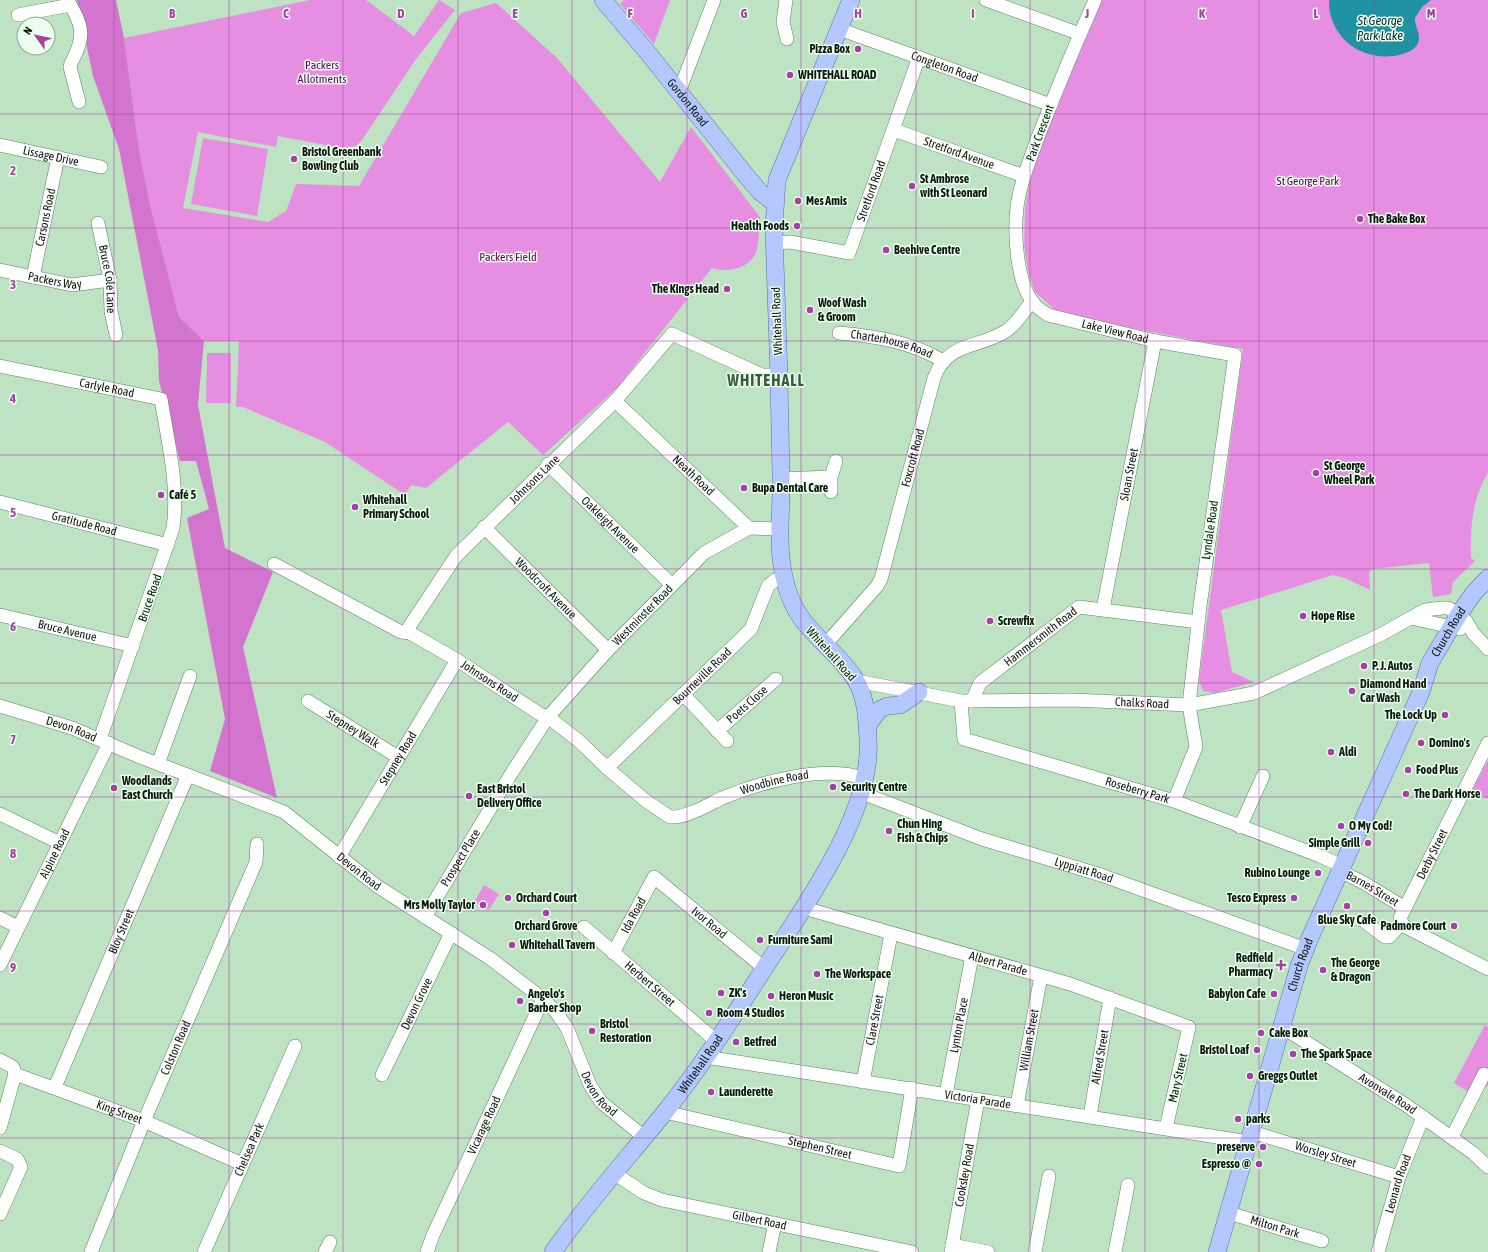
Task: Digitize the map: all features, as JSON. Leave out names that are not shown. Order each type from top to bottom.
[{"type":"main road","name":"Gordon Road","points":[[603,0],[748,178],[763,194],[775,203]]},
{"type":"main road","name":"Whitehall Road","points":[[553,1252],[614,1173],[665,1112],[706,1057],[804,908],[833,859],[864,786],[868,764],[867,729],[865,703],[857,681],[825,645],[810,631],[800,617],[789,596],[784,578],[780,529],[781,479],[775,243],[775,203],[778,180],[851,0]]},
{"type":"main road","name":"Church Road","points":[[1463,625],[1473,594],[1488,578]]},
{"type":"main road","name":"Church Road","points":[[1217,1252],[1306,949],[1421,692],[1443,661],[1463,625],[1488,594]]},
{"type":"main road","points":[[867,729],[870,722],[879,710],[887,706],[900,705],[919,692]]},
{"type":"street","points":[[679,92],[714,0]]},
{"type":"street","points":[[786,0],[783,22],[787,39]]},
{"type":"street","points":[[986,0],[1080,34]]},
{"type":"street","name":"Park Crescent","points":[[1020,272],[1016,245],[1017,214],[1024,176],[1050,105],[1095,0]]},
{"type":"street","points":[[18,15],[69,3],[76,13],[82,40],[70,67],[79,102]]},
{"type":"street","name":"Congleton Road","points":[[839,29],[1050,105]]},
{"type":"street","name":"Stretford Road","points":[[775,243],[790,242],[849,253],[919,57]]},
{"type":"street","name":"Stretford Avenue","points":[[892,133],[1024,176]]},
{"type":"street","name":"Lissage Drive","points":[[0,145],[100,167]]},
{"type":"street","name":"Carsons Road","points":[[33,277],[58,157]]},
{"type":"street","name":"Bruce Cole Lane","points":[[98,223],[110,280],[111,311],[116,335]]},
{"type":"street","name":"Packers Way","points":[[0,270],[72,285],[110,280]]},
{"type":"street","name":"Lake View Road","points":[[1020,272],[1032,301],[1048,315],[1155,341],[1235,355]]},
{"type":"street","name":"Foxcroft Road","points":[[825,645],[877,586],[881,579],[934,378],[943,361],[952,353],[1005,331],[1017,320],[1032,301]]},
{"type":"street","name":"Charterhouse Road","points":[[839,333],[868,336],[898,343],[928,352],[943,361]]},
{"type":"street","name":"Johnsons Lane","points":[[410,633],[410,627],[452,560],[548,464],[615,401],[672,334],[762,375],[779,375]]},
{"type":"street","name":"Sloan Street","points":[[1103,609],[1155,341]]},
{"type":"street","name":"Lyndale Road","points":[[1174,801],[1196,747],[1189,705],[1198,622],[1235,355]]},
{"type":"street","name":"Carlyle Road","points":[[0,366],[161,399],[170,452]]},
{"type":"street","name":"Neath Road","points":[[615,401],[749,528]]},
{"type":"street","name":"Bruce Road","points":[[104,741],[133,646],[173,528],[176,506],[170,452]]},
{"type":"street","points":[[831,492],[831,477],[836,461]]},
{"type":"street","name":"Oakleigh Avenue","points":[[548,464],[672,585]]},
{"type":"street","points":[[781,479],[831,477]]},
{"type":"street","name":"Gratitude Road","points":[[0,502],[168,546]]},
{"type":"street","name":"Woodcroft Avenue","points":[[484,527],[608,650]]},
{"type":"street","points":[[749,528],[780,529]]},
{"type":"street","name":"Westminster Road","points":[[548,717],[608,650],[704,553],[749,528]]},
{"type":"street","name":"Johnsons Road","points":[[274,564],[401,632],[410,633],[456,660],[540,714],[548,717],[579,741],[607,768],[668,817],[673,818],[688,813]]},
{"type":"street","name":"Bourneville Road","points":[[607,768],[751,629],[768,586],[775,580],[784,578]]},
{"type":"street","name":"Hammersmith Road","points":[[966,701],[980,683],[1079,607],[1198,622]]},
{"type":"street","name":"Chalks Road","points":[[857,681],[966,701],[1079,700],[1189,705],[1254,693],[1380,634],[1425,610],[1448,608],[1463,625]]},
{"type":"street","name":"Bruce Avenue","points":[[0,615],[133,646]]},
{"type":"street","points":[[1463,625],[1488,649]]},
{"type":"street","name":"Stepney Road","points":[[339,857],[456,660]]},
{"type":"street","points":[[158,764],[181,688],[190,676]]},
{"type":"street","name":"Poets Close","points":[[717,730],[776,679]]},
{"type":"street","name":"Poets Close","points":[[684,694],[727,742]]},
{"type":"street","name":"Stepney Walk","points":[[308,701],[398,757]]},
{"type":"street","name":"Roseberry Park","points":[[966,701],[964,739],[1174,801],[1320,856],[1341,869]]},
{"type":"street","name":"Devon Road","points":[[0,706],[50,721],[104,741],[158,764],[284,812],[377,886],[491,959],[543,999],[556,1012],[567,1028],[590,1085],[601,1102],[644,1137]]},
{"type":"street","name":"Prospect Place","points":[[425,917],[511,774],[548,717]]},
{"type":"street","name":"Alpine Road","points":[[0,965],[60,843],[104,741]]},
{"type":"street","name":"Derby Street","points":[[1402,923],[1400,918],[1404,908],[1488,743]]},
{"type":"street","name":"Woodbine Road","points":[[688,813],[728,796],[807,774],[833,773],[857,776],[864,786]]},
{"type":"street","name":"Bloy Street","points":[[55,1087],[188,775]]},
{"type":"street","points":[[1240,827],[1263,776]]},
{"type":"street","name":"Lyppiatt Road","points":[[864,786],[982,839],[1101,875],[1306,949]]},
{"type":"street","points":[[0,814],[60,843]]},
{"type":"street","name":"Colston Road","points":[[91,1252],[144,1121],[256,862],[257,844]]},
{"type":"street","name":"Barnes Street","points":[[1341,869],[1404,908]]},
{"type":"street","name":"Ida Road","points":[[613,953],[654,877]]},
{"type":"street","name":"Ivor Road","points":[[654,877],[764,968]]},
{"type":"street","name":"Albert Parade","points":[[804,908],[1041,976],[1110,998],[1190,1027]]},
{"type":"street","points":[[0,918],[18,927]]},
{"type":"street","points":[[1365,922],[1385,937],[1389,937],[1402,923],[1488,969]]},
{"type":"street","name":"Herbert Street","points":[[584,927],[716,1040]]},
{"type":"street","name":"Devon Grove","points":[[382,1075],[451,933]]},
{"type":"street","name":"Clare Street","points":[[863,1082],[892,934]]},
{"type":"street","name":"Lynton Place","points":[[946,1094],[972,956]]},
{"type":"street","name":"William Street","points":[[1017,1105],[1041,976]]},
{"type":"street","name":"Alfred Street","points":[[1090,1116],[1110,998]]},
{"type":"street","name":"Vicarage Road","points":[[427,1252],[433,1235],[543,999]]},
{"type":"street","name":"Mary Street","points":[[1166,1128],[1190,1027]]},
{"type":"street","name":"Avonvale Road","points":[[1282,1027],[1376,1085],[1473,1153],[1488,1167]]},
{"type":"street","name":"Chelsea Park","points":[[204,1252],[295,1046]]},
{"type":"street","name":"Victoria Parade","points":[[706,1057],[1166,1128],[1251,1137]]},
{"type":"street","name":"King Street","points":[[0,1060],[13,1067],[15,1074],[55,1087],[144,1121],[242,1164]]},
{"type":"street","points":[[0,1128],[15,1074]]},
{"type":"street","points":[[1452,1138],[1477,1079]]},
{"type":"street","name":"Stephen Street","points":[[665,1112],[899,1166],[912,1088]]},
{"type":"street","name":"Cooksley Road","points":[[952,1249],[978,1099]]},
{"type":"street","name":"Leonard Road","points":[[1378,1252],[1399,1177],[1423,1117]]},
{"type":"street","name":"Worsley Street","points":[[1251,1137],[1399,1177]]},
{"type":"street","points":[[0,1151],[18,1160],[21,1167],[0,1214]]},
{"type":"street","name":"Gilbert Road","points":[[614,1173],[644,1193],[662,1200],[775,1223],[857,1247],[912,1252]]},
{"type":"street","points":[[1035,1252],[1049,1176]]},
{"type":"street","points":[[1115,1252],[1128,1185]]},
{"type":"street","name":"Milton Park","points":[[1229,1212],[1322,1241]]},
{"type":"street","points":[[769,1252],[775,1223]]},
{"type":"street","points":[[952,1249],[988,1252]]},
{"type":"green space","name":"Packers Field","points":[[310,0],[366,0],[414,36],[439,0],[455,10],[416,59],[362,140],[356,146],[341,148],[278,136],[276,147],[198,132],[183,208],[268,222],[286,211],[296,184],[359,186],[461,13],[496,3],[557,58],[660,182],[691,127],[760,217],[758,245],[754,256],[745,265],[738,268],[725,270],[712,268],[617,388],[543,455],[508,422],[426,488],[411,485],[405,495],[325,442],[243,407],[236,407],[239,341],[204,341],[179,317],[150,204],[139,150],[124,38]]},
{"type":"green space","points":[[624,0],[670,0],[654,44],[620,4]]},
{"type":"green space","name":"St George Park","points":[[1100,0],[1488,0],[1488,473],[1478,493],[1473,514],[1471,558],[1475,561],[1453,582],[1451,594],[1433,597],[1429,563],[1372,569],[1369,573],[1370,590],[1345,578],[1333,575],[1221,610],[1232,672],[1254,682],[1215,693],[1203,691],[1199,680],[1243,349],[1082,319],[1054,309],[1035,292],[1028,271],[1024,244],[1025,208],[1033,165]]},
{"type":"green space","points":[[203,138],[268,149],[257,216],[191,204]]},
{"type":"green space","points":[[207,353],[231,353],[231,403],[206,403]]},
{"type":"green space","points":[[1488,760],[1488,799],[1472,791]]},
{"type":"green space","points":[[484,885],[499,894],[489,910],[474,902]]},
{"type":"green space","points":[[1485,1025],[1488,1027],[1488,1086],[1467,1091],[1454,1083]]},
{"type":"shaded area","points":[[77,0],[116,0],[124,38],[139,150],[150,204],[179,317],[204,341],[198,405],[225,548],[273,572],[243,647],[277,798],[210,771],[225,719],[187,518],[209,509],[196,461],[180,461],[159,381],[158,350],[119,149],[93,76]]},
{"type":"water","name":"St George Park Lake","points":[[1329,0],[1431,0],[1422,7],[1415,18],[1419,34],[1419,41],[1417,45],[1411,50],[1399,55],[1385,56],[1372,55],[1360,51],[1341,36],[1334,25],[1330,13]]},
{"type":"place","name":"Pizza Box","points":[[858,49]]},
{"type":"place","name":"WHITEHALL ROAD","points":[[790,75]]},
{"type":"place","name":"Bristol Greenbank Bowling Club","points":[[294,159]]},
{"type":"place","name":"St Ambrose with St Leonard","points":[[912,186]]},
{"type":"place","name":"Mes Amis","points":[[798,201]]},
{"type":"place","name":"The Bake Box","points":[[1360,219]]},
{"type":"place","name":"Health Foods","points":[[797,226]]},
{"type":"place","name":"Beehive Centre","points":[[886,250]]},
{"type":"place","name":"The Kings Head","points":[[727,289]]},
{"type":"place","name":"Woof Wash & Groom","points":[[810,310]]},
{"type":"place","name":"St George Wheel Park","points":[[1316,473]]},
{"type":"place","name":"Bupa Dental Care","points":[[744,488]]},
{"type":"place","name":"Café 5","points":[[161,495]]},
{"type":"place","name":"Whitehall Primary School","points":[[355,507]]},
{"type":"place","name":"Hope Rise","points":[[1303,616]]},
{"type":"place","name":"Screwfix","points":[[990,621]]},
{"type":"place","name":"P. J. Autos","points":[[1364,666]]},
{"type":"place","name":"Diamond Hand Car Wash","points":[[1352,691]]},
{"type":"place","name":"The Lock Up","points":[[1445,715]]},
{"type":"place","name":"Domino's","points":[[1421,743]]},
{"type":"place","name":"Aldi","points":[[1331,752]]},
{"type":"place","name":"Food Plus","points":[[1408,770]]},
{"type":"place","name":"Security Centre","points":[[833,787]]},
{"type":"place","name":"Woodlands East Church","points":[[114,788]]},
{"type":"place","name":"The Dark Horse","points":[[1406,794]]},
{"type":"place","name":"East Bristol Delivery Office","points":[[469,796]]},
{"type":"place","name":"O My Cod!","points":[[1341,826]]},
{"type":"place","name":"Chun Hing Fish & Chips","points":[[889,831]]},
{"type":"place","name":"Simple Grill","points":[[1368,843]]},
{"type":"place","name":"Rubino Lounge","points":[[1318,873]]},
{"type":"place","name":"Orchard Court","points":[[508,898]]},
{"type":"place","name":"Tesco Express","points":[[1294,898]]},
{"type":"place","name":"Mrs Molly Taylor","points":[[483,905]]},
{"type":"place","name":"Blue Sky Cafe","points":[[1347,906]]},
{"type":"place","name":"Orchard Grove","points":[[546,913]]},
{"type":"place","name":"Padmore Court","points":[[1454,926]]},
{"type":"place","name":"Furniture Sami","points":[[760,940]]},
{"type":"place","name":"Whitehall Tavern","points":[[512,945]]},
{"type":"place","name":"Redfield Pharmacy","points":[[1281,965]]},
{"type":"place","name":"The George & Dragon","points":[[1323,970]]},
{"type":"place","name":"The Workspace","points":[[817,974]]},
{"type":"place","name":"ZK's","points":[[721,993]]},
{"type":"place","name":"Babylon Cafe","points":[[1274,994]]},
{"type":"place","name":"Heron Music","points":[[771,996]]},
{"type":"place","name":"Angelo's Barber Shop","points":[[520,1001]]},
{"type":"place","name":"Room 4 Studios","points":[[709,1013]]},
{"type":"place","name":"Bristol Restoration","points":[[592,1031]]},
{"type":"place","name":"Cake Box","points":[[1261,1033]]},
{"type":"place","name":"Betfred","points":[[736,1042]]},
{"type":"place","name":"Bristol Loaf","points":[[1257,1050]]},
{"type":"place","name":"The Spark Space","points":[[1293,1054]]},
{"type":"place","name":"Greggs Outlet","points":[[1250,1076]]},
{"type":"place","name":"Launderette","points":[[711,1092]]},
{"type":"place","name":"parks","points":[[1238,1119]]},
{"type":"place","name":"preserve","points":[[1263,1147]]},
{"type":"place","name":"Espresso @","points":[[1259,1164]]},
{"type":"district","name":"WHITEHALL","points":[[766,380]]},
{"type":"park label","name":"Packers Allotments","points":[[322,72]]}]
